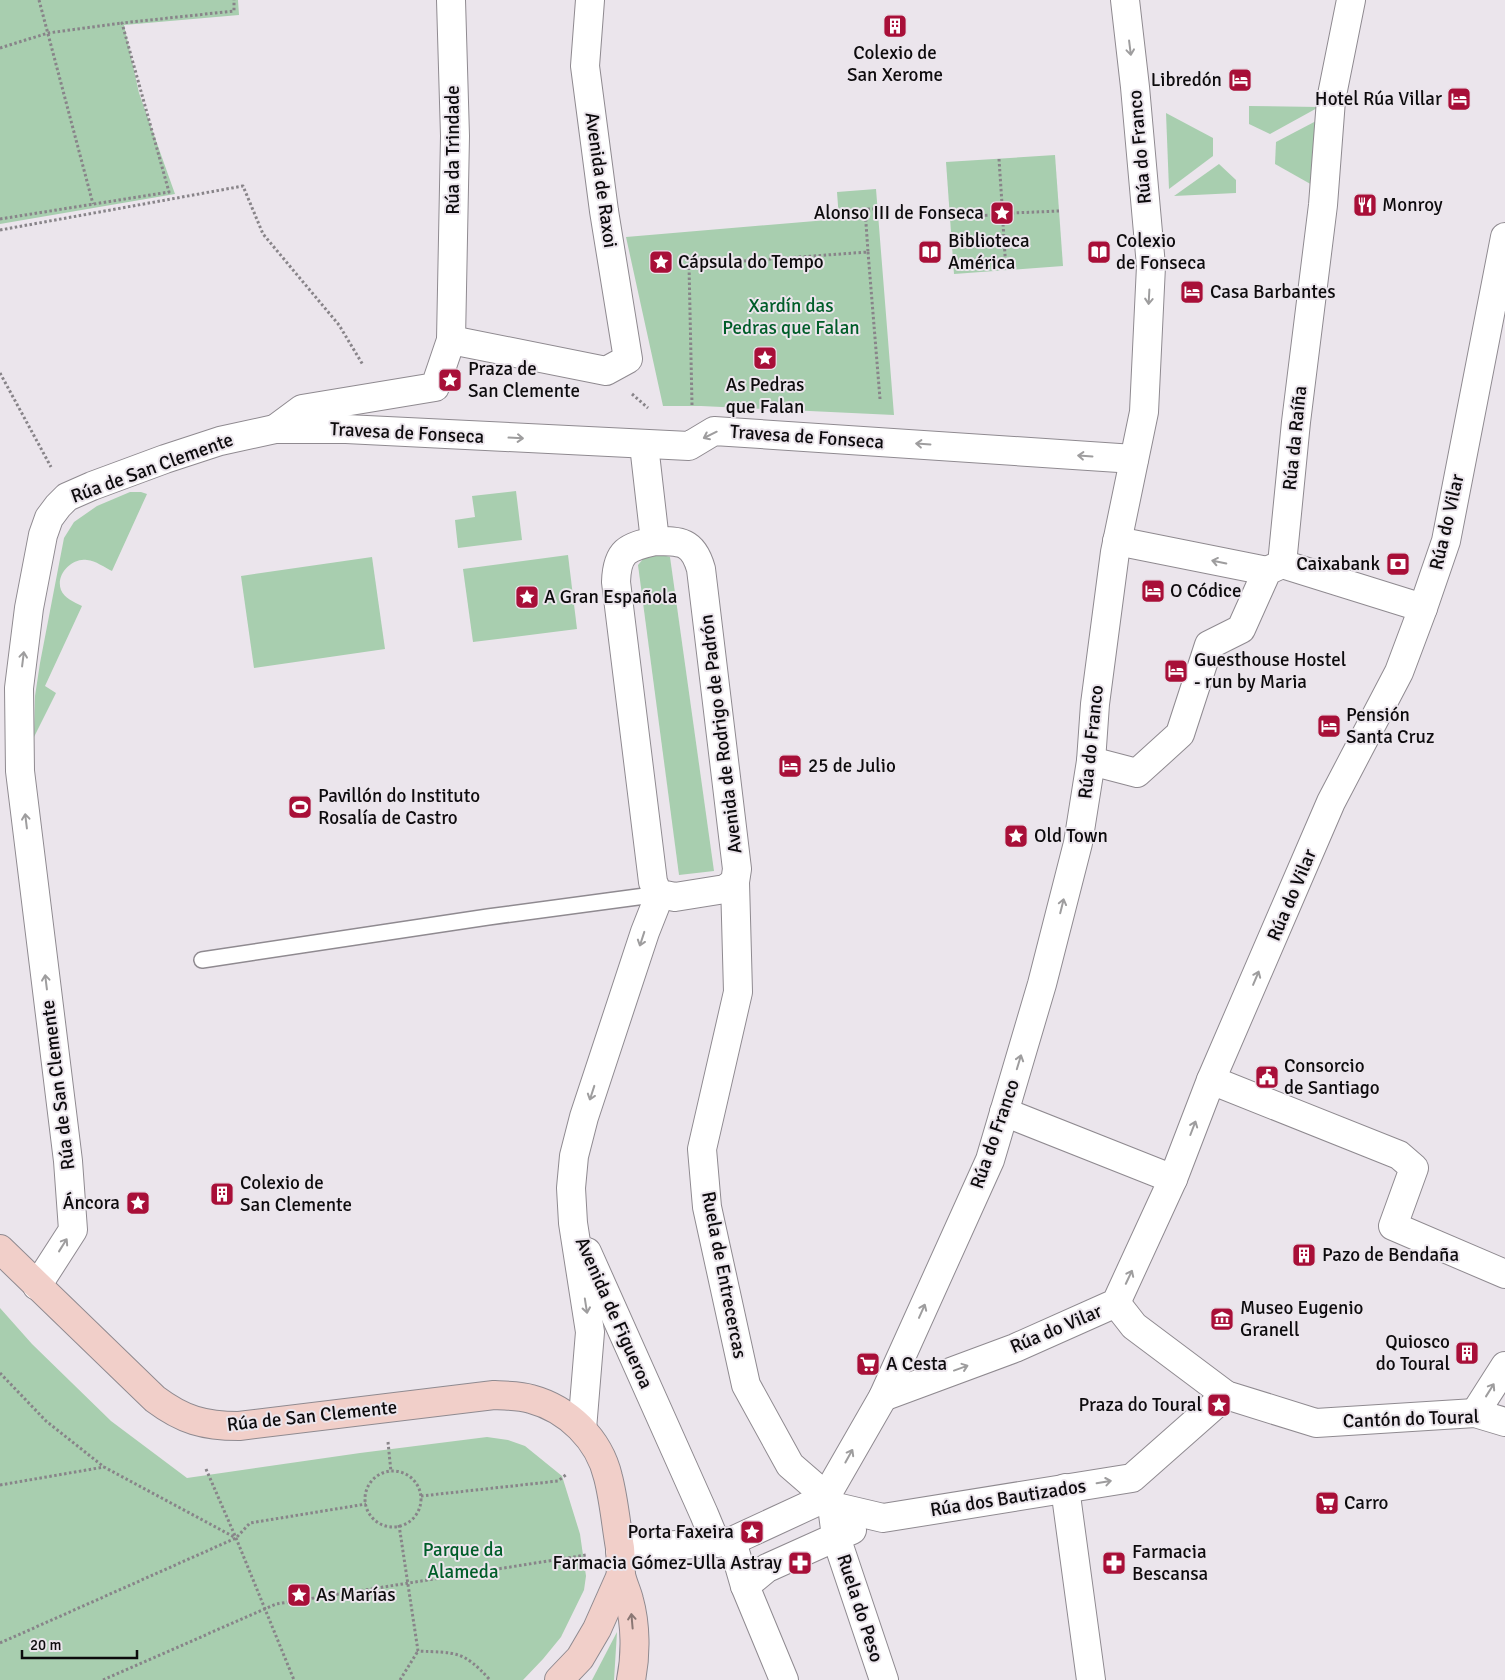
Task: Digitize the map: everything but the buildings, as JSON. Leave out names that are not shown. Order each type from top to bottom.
[{"type":"street","name":"Rúa da Trindade","points":[[450,340],[455,136],[451,0]]},
{"type":"street","name":"Avenida de Raxoi","points":[[590,0],[586,66],[604,211],[617,365]]},
{"type":"street","name":"Rúa do Franco","points":[[829,1502],[882,1397],[990,1160],[1042,984],[1078,844],[1091,761],[1095,704],[1117,541],[1144,412],[1151,266],[1135,87],[1124,0]]},
{"type":"street","name":"Rúa da Raíña","points":[[1091,761],[1137,773],[1180,734],[1209,645],[1241,629],[1274,568],[1296,422],[1323,205],[1332,100],[1351,0]]},
{"type":"street","name":"Rúa do Vilar","points":[[882,1397],[1015,1348],[1116,1304],[1173,1179],[1212,1080],[1332,802],[1399,672],[1423,608],[1446,542],[1505,237]]},
{"type":"street","points":[[275,429],[302,409],[435,387],[450,340],[617,365]]},
{"type":"street","name":"Travesa de Fonseca","points":[[275,429],[338,429],[690,446],[714,431],[1134,459]]},
{"type":"street","name":"Rúa de San Clemente","points":[[275,429],[248,434],[193,450],[92,486],[67,497],[49,518],[43,535],[29,608],[19,688],[20,771],[66,1152],[73,1230],[37,1286],[155,1399],[176,1414],[203,1424],[239,1426],[494,1395],[530,1398],[559,1410],[582,1429]]},
{"type":"street","points":[[644,445],[655,542]]},
{"type":"street","name":"Avenida de Rodrigo de Padrón","points":[[660,894],[653,882],[616,582],[619,559],[626,550],[635,545],[674,541],[683,543],[692,549],[698,557],[737,869],[735,882]]},
{"type":"street","points":[[1117,541],[1274,568],[1423,608]]},
{"type":"street","points":[[573,1223],[571,1188],[576,1148],[584,1117],[644,932],[660,894],[675,897],[725,889],[735,882]]},
{"type":"street","name":"Ruela de Entrecercas","points":[[735,882],[738,992],[702,1149],[707,1207],[746,1385],[790,1465],[829,1502]]},
{"type":"street","points":[[1212,1080],[1399,1155],[1414,1168],[1393,1226],[1505,1274]]},
{"type":"street","points":[[1004,1112],[1173,1179]]},
{"type":"street","name":"Avenida de Figueroa","points":[[573,1223],[590,1332],[582,1429]]},
{"type":"street","name":"Avenida de Figueroa","points":[[573,1223],[704,1514],[724,1542],[745,1586],[784,1680]]},
{"type":"street","points":[[0,1250],[37,1286]]},
{"type":"street","points":[[1116,1304],[1134,1326],[1226,1395]]},
{"type":"street","points":[[1475,1413],[1505,1366]]},
{"type":"street","name":"Rúa dos Bautizados","points":[[836,1537],[884,1518],[1132,1478],[1226,1395]]},
{"type":"street","name":"Cantón do Toural","points":[[1226,1395],[1316,1423],[1475,1413],[1505,1422]]},
{"type":"street","points":[[582,1429],[603,1460],[608,1477],[621,1563],[630,1600],[636,1676]]},
{"type":"street","points":[[1065,1488],[1091,1680]]},
{"type":"street","points":[[559,1680],[577,1669],[597,1629],[621,1563],[657,1546],[724,1542],[829,1502],[836,1537],[767,1568],[745,1586]]},
{"type":"street","name":"Rúa dos Bautizados","points":[[829,1502],[884,1518]]},
{"type":"street","name":"Ruela do Peso","points":[[836,1537],[884,1680]]},
{"type":"lane","points":[[202,960],[488,917],[660,894]]},
{"type":"path","points":[[39,0],[94,204]]},
{"type":"path","points":[[0,48],[48,33],[234,11],[234,0]]},
{"type":"path","points":[[0,219],[169,192],[122,23]]},
{"type":"path","points":[[993,215],[1002,204],[999,158]]},
{"type":"path","points":[[0,230],[243,186],[263,234],[340,325],[381,396]]},
{"type":"path","points":[[1002,204],[1012,213],[1059,211]]},
{"type":"path","points":[[877,209],[865,209],[880,399]]},
{"type":"path","points":[[1006,270],[1004,224],[1012,213]]},
{"type":"path","points":[[950,216],[993,215],[1004,224]]},
{"type":"path","points":[[692,406],[689,265],[868,252]]},
{"type":"path","points":[[617,365],[648,408],[657,412]]},
{"type":"path","points":[[0,373],[67,497]]},
{"type":"path","points":[[0,1373],[46,1421],[104,1467],[236,1538]]},
{"type":"path","points":[[388,1446],[391,1472]]},
{"type":"path","points":[[0,1485],[104,1467]]},
{"type":"path","points":[[206,1468],[294,1680]]},
{"type":"path","points":[[395,1471],[405,1474],[418,1487],[420,1496],[420,1505],[417,1513],[411,1520],[399,1525],[387,1526],[379,1523],[372,1517],[366,1504],[366,1492],[370,1482],[386,1472],[395,1471]]},
{"type":"path","points":[[420,1496],[558,1481],[567,1474]]},
{"type":"path","points":[[0,1643],[236,1538],[250,1523],[366,1504]]},
{"type":"path","points":[[399,1525],[418,1651],[400,1680]]},
{"type":"path","points":[[103,1680],[276,1604],[589,1554]]},
{"type":"path","points":[[418,1651],[452,1653],[466,1657],[490,1680]]},
{"type":"green space","points":[[0,0],[238,0],[239,15],[124,25],[139,93],[175,194],[0,224]]},
{"type":"green space","points":[[1249,106],[1319,107],[1270,134],[1249,124]]},
{"type":"green space","points":[[1166,113],[1213,138],[1213,156],[1169,189]]},
{"type":"green space","points":[[1318,120],[1314,186],[1275,164],[1276,142]]},
{"type":"green space","points":[[1055,155],[1063,266],[954,274],[946,162]]},
{"type":"green space","points":[[1219,164],[1236,180],[1236,193],[1174,196]]},
{"type":"green space","name":"Xardín das Pedras que Falan","points":[[876,189],[894,415],[663,406],[626,237],[839,219],[837,192]]},
{"type":"green space","points":[[516,491],[522,540],[458,548],[455,520],[475,517],[472,496]]},
{"type":"green space","points":[[130,492],[147,494],[112,571],[100,564],[82,560],[76,561],[66,568],[61,578],[62,593],[70,600],[82,606],[45,686],[56,693],[34,737],[35,696],[64,538],[74,522],[97,506]]},
{"type":"green space","points":[[658,554],[670,557],[714,871],[679,875],[638,565],[644,558]]},
{"type":"green space","points":[[568,555],[577,629],[473,642],[463,569]]},
{"type":"green space","points":[[372,557],[385,649],[254,668],[241,576]]},
{"type":"green space","name":"Parque da Alameda","points":[[0,1308],[32,1344],[111,1421],[187,1478],[487,1437],[508,1440],[525,1446],[562,1476],[580,1534],[586,1576],[584,1590],[561,1637],[523,1680],[0,1680]]},
{"type":"green space","points":[[617,1632],[614,1680],[592,1680]]},
{"type":"place","name":"Colexio de San Xerome","points":[[895,26]]},
{"type":"place","name":"Libredón","points":[[1240,80]]},
{"type":"place","name":"Hotel Rúa Villar","points":[[1459,99]]},
{"type":"place","name":"Monroy","points":[[1365,205]]},
{"type":"place","name":"Alonso III de Fonseca","points":[[1002,213]]},
{"type":"place","name":"Biblioteca América","points":[[930,252]]},
{"type":"place","name":"Colexio de Fonseca","points":[[1099,252]]},
{"type":"place","name":"Cápsula do Tempo","points":[[661,262]]},
{"type":"place","name":"Casa Barbantes","points":[[1192,292]]},
{"type":"place","name":"As Pedras que Falan","points":[[765,358]]},
{"type":"place","name":"Praza de San Clemente","points":[[450,380]]},
{"type":"place","name":"Caixabank","points":[[1398,564]]},
{"type":"place","name":"O Códice","points":[[1153,591]]},
{"type":"place","name":"A Gran Española","points":[[527,597]]},
{"type":"place","name":"Guesthouse Hostel - run by Maria","points":[[1176,671]]},
{"type":"place","name":"Pensión Santa Cruz","points":[[1329,726]]},
{"type":"place","name":"25 de Julio","points":[[790,766]]},
{"type":"place","name":"Pavillón do Instituto Rosalía de Castro","points":[[300,807]]},
{"type":"place","name":"Old Town","points":[[1016,836]]},
{"type":"place","name":"Consorcio de Santiago","points":[[1267,1077]]},
{"type":"place","name":"Colexio de San Clemente","points":[[222,1194]]},
{"type":"place","name":"Áncora","points":[[138,1203]]},
{"type":"place","name":"Pazo de Bendaña","points":[[1304,1255]]},
{"type":"place","name":"Museo Eugenio Granell","points":[[1222,1319]]},
{"type":"place","name":"Quiosco do Toural","points":[[1467,1353]]},
{"type":"place","name":"A Cesta","points":[[868,1364]]},
{"type":"place","name":"Praza do Toural","points":[[1219,1405]]},
{"type":"place","name":"Carro","points":[[1327,1503]]},
{"type":"place","name":"Porta Faxeira","points":[[752,1532]]},
{"type":"place","name":"Farmacia Gómez-Ulla Astray","points":[[800,1563]]},
{"type":"place","name":"Farmacia Bescansa","points":[[1114,1563]]},
{"type":"place","name":"As Marías","points":[[299,1595]]}]
